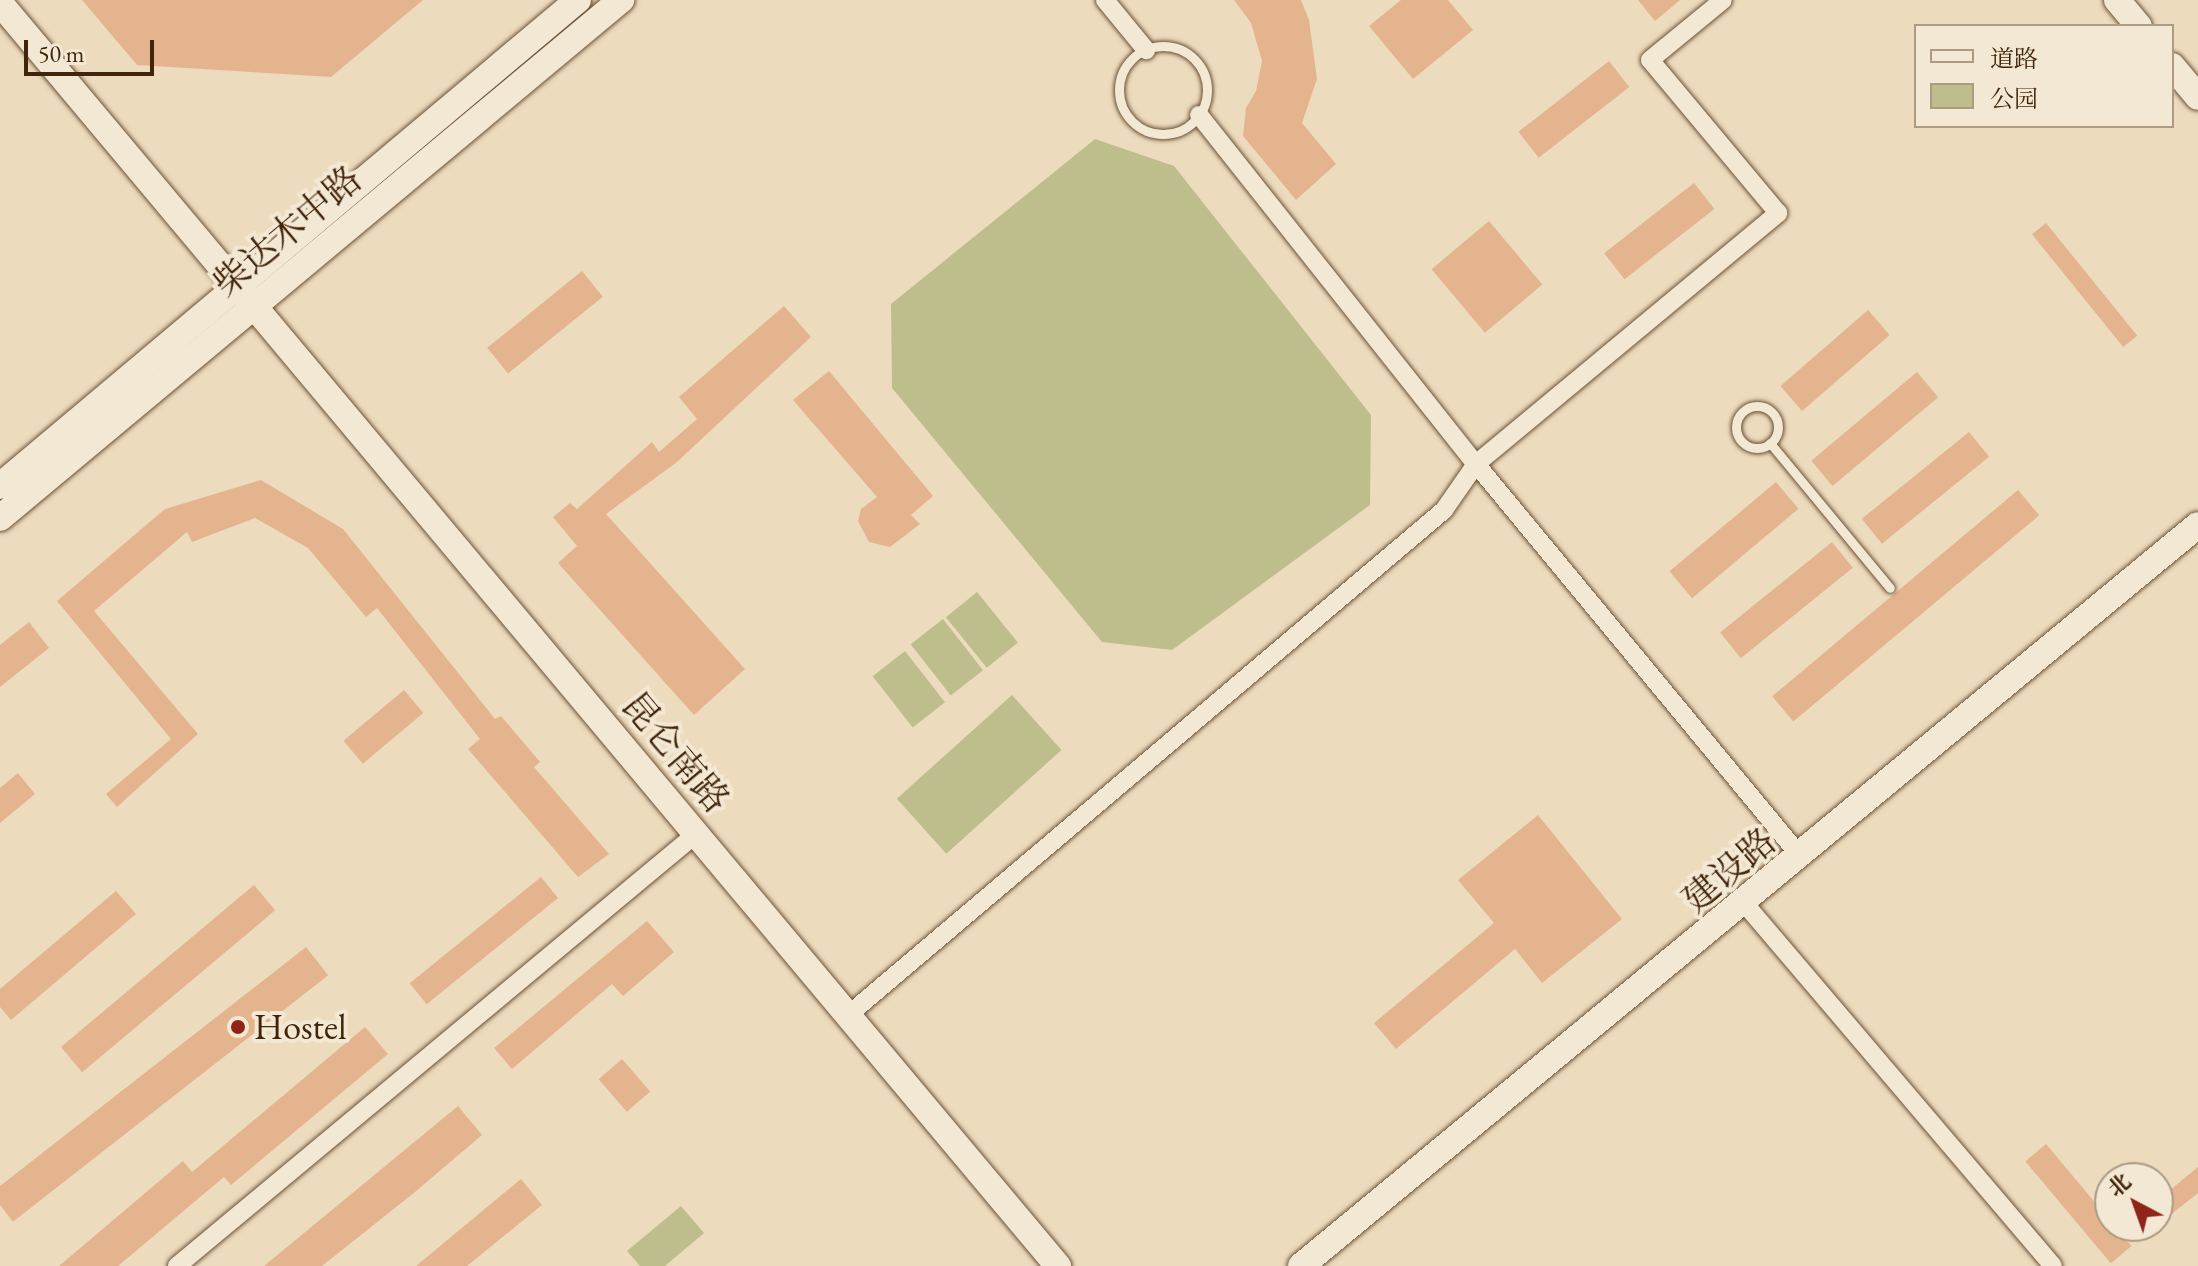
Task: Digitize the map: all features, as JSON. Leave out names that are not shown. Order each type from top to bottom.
[{"type":"main road","name":"柴达木中路","points":[[0,518],[578,0]]},
{"type":"main road","name":"柴达木中路","points":[[0,486],[621,0]]},
{"type":"main road","points":[[2117,0],[2137,24]]},
{"type":"main road","name":"昆仑南路","points":[[0,3],[1058,1266]]},
{"type":"main road","points":[[2174,68],[2198,97]]},
{"type":"main road","name":"建设路","points":[[1301,1266],[1745,904],[2198,525]]},
{"type":"street","points":[[1105,0],[1146,50]]},
{"type":"street","points":[[847,1016],[1444,510],[1476,464],[1778,213],[1650,60],[1723,0]]},
{"type":"street","points":[[1199,115],[1476,464],[1801,857]]},
{"type":"street","points":[[177,1266],[697,833]]},
{"type":"street","points":[[1745,904],[2053,1266]]},
{"type":"lane","points":[[1167,46],[1197,62],[1207,94],[1199,115],[1176,133],[1158,135],[1128,119],[1118,86],[1123,70],[1146,50],[1167,46]]},
{"type":"lane","points":[[1759,406],[1773,414],[1778,429],[1770,443],[1754,448],[1740,440],[1736,425],[1744,411],[1759,406]]},
{"type":"lane","points":[[1770,443],[1890,588]]},
{"type":"green space","points":[[1095,139],[1174,166],[1371,415],[1370,505],[1172,650],[1102,642],[892,388],[891,304]]},
{"type":"green space","points":[[977,592],[1018,643],[987,668],[946,617]]},
{"type":"green space","points":[[943,619],[983,670],[951,695],[911,644]]},
{"type":"green space","points":[[905,651],[945,702],[913,727],[873,676]]},
{"type":"green space","points":[[1012,695],[1062,750],[946,854],[897,799]]},
{"type":"green space","points":[[681,1206],[704,1233],[665,1266],[640,1266],[627,1251]]},
{"type":"building","points":[[82,0],[423,0],[331,77],[137,65]]},
{"type":"building","points":[[1234,0],[1301,0],[1309,20],[1317,79],[1302,123],[1336,164],[1296,200],[1243,136],[1246,108],[1256,91],[1262,61],[1251,23]]},
{"type":"building","points":[[1401,0],[1448,0],[1473,30],[1413,79],[1369,26]]},
{"type":"building","points":[[1638,0],[1680,0],[1655,21]]},
{"type":"building","points":[[1609,61],[1629,87],[1539,158],[1518,132]]},
{"type":"building","points":[[1694,183],[1714,209],[1624,279],[1604,253]]},
{"type":"building","points":[[1489,221],[1542,285],[1485,333],[1432,269]]},
{"type":"building","points":[[2046,223],[2137,336],[2123,347],[2032,234]]},
{"type":"building","points":[[582,271],[603,297],[508,373],[487,348]]},
{"type":"building","points":[[784,306],[811,337],[677,462],[606,514],[745,669],[694,715],[558,563],[577,546],[553,517],[570,503],[577,509],[652,442],[659,452],[697,419],[679,397]]},
{"type":"building","points":[[1868,310],[1890,335],[1802,411],[1780,386]]},
{"type":"building","points":[[829,371],[933,496],[911,515],[920,524],[890,547],[869,542],[858,521],[861,509],[877,497],[793,400]]},
{"type":"building","points":[[1917,372],[1938,397],[1832,486],[1811,461]]},
{"type":"building","points":[[1969,432],[1989,457],[1882,544],[1862,519]]},
{"type":"building","points":[[261,480],[343,529],[495,719],[501,716],[540,762],[534,767],[609,854],[578,877],[468,749],[480,739],[377,608],[366,617],[308,548],[255,518],[192,542],[187,532],[94,611],[198,734],[117,807],[106,794],[171,739],[57,601],[165,509]]},
{"type":"building","points":[[1776,482],[1798,509],[1692,598],[1670,571]]},
{"type":"building","points":[[2018,490],[2039,515],[1793,722],[1772,696]]},
{"type":"building","points":[[1832,542],[1853,568],[1741,658],[1720,633]]},
{"type":"building","points":[[29,622],[49,648],[0,687],[0,645]]},
{"type":"building","points":[[404,690],[423,713],[363,764],[343,741]]},
{"type":"building","points":[[18,773],[35,794],[0,823],[0,788]]},
{"type":"building","points":[[1538,815],[1622,919],[1542,983],[1515,949],[1396,1049],[1374,1023],[1494,923],[1458,880]]},
{"type":"building","points":[[541,877],[558,898],[427,1004],[410,983]]},
{"type":"building","points":[[254,885],[275,910],[82,1072],[61,1047]]},
{"type":"building","points":[[116,891],[136,914],[11,1020],[0,1007],[0,989]]},
{"type":"building","points":[[647,921],[674,952],[623,996],[612,984],[512,1069],[494,1048]]},
{"type":"building","points":[[306,947],[328,975],[13,1222],[0,1205],[0,1186]]},
{"type":"building","points":[[365,1027],[388,1054],[231,1185],[224,1177],[118,1266],[59,1266],[183,1161],[192,1172]]},
{"type":"building","points":[[622,1059],[650,1091],[627,1112],[599,1079]]},
{"type":"building","points":[[458,1106],[482,1135],[415,1192],[322,1266],[264,1266]]},
{"type":"building","points":[[2046,1144],[2094,1201],[2094,1242],[2128,1242],[2131,1246],[2111,1263],[2025,1161]]},
{"type":"building","points":[[2198,1167],[2198,1193],[2174,1212],[2174,1187]]},
{"type":"building","points":[[521,1179],[542,1205],[467,1266],[416,1266]]},
{"type":"place","name":"Hostel","points":[[238,1027]]}]
